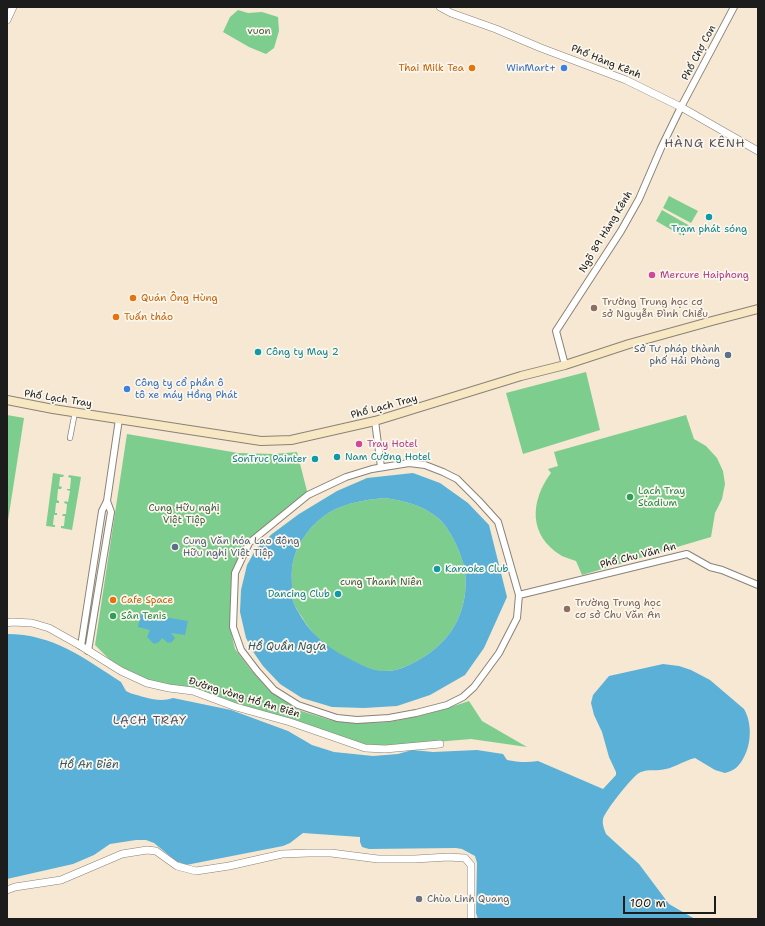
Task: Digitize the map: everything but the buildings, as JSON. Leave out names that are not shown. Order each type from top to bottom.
[{"type":"main road","name":"Phố Lạch Tray","points":[[7,400],[261,441],[291,440],[374,421],[521,376],[565,365],[634,343],[758,309]]},
{"type":"street","points":[[7,20],[13,7]]},
{"type":"street","name":"Phố Hàng Kênh","points":[[440,7],[451,13],[496,29],[541,48],[615,75],[681,107],[758,151]]},
{"type":"street","name":"Phố Chợ Con","points":[[681,107],[734,7]]},
{"type":"street","name":"Ngõ 89 Hàng Kênh","points":[[565,365],[556,331],[621,231],[639,199],[681,107]]},
{"type":"street","points":[[70,438],[76,412]]},
{"type":"street","points":[[81,646],[102,510],[107,501],[119,419]]},
{"type":"street","points":[[374,421],[381,467]]},
{"type":"street","points":[[409,463],[425,465],[457,479],[498,522],[519,595],[517,618],[499,653],[474,687],[463,697],[447,705],[389,718],[357,720],[337,718],[298,705],[274,690],[257,671],[241,650],[233,627],[235,573],[249,543],[308,495],[346,477],[381,467],[409,463]]},
{"type":"street","points":[[88,651],[110,512],[107,501]]},
{"type":"street","points":[[96,553],[104,555]]},
{"type":"street","name":"Phố Chu Văn An","points":[[519,595],[688,554],[710,566],[758,585]]},
{"type":"street","points":[[90,586],[98,587]]},
{"type":"street","name":"Đường vòng Hồ An Biên","points":[[7,623],[32,623],[49,628],[121,671],[147,682],[169,688],[193,691],[236,707],[290,722],[364,748],[385,749],[440,744]]},
{"type":"street","points":[[7,890],[15,887],[61,880],[122,854],[147,850],[156,851],[177,866],[196,871],[229,866],[282,854],[331,853],[378,859],[454,857],[465,858],[470,866],[471,919]]},
{"type":"green space","name":"vuon","points":[[238,10],[248,13],[262,12],[278,17],[279,31],[274,48],[266,54],[249,47],[223,32],[230,17]]},
{"type":"green space","points":[[669,196],[698,211],[691,223],[663,208]]},
{"type":"green space","points":[[662,210],[690,226],[684,237],[656,221]]},
{"type":"green space","points":[[586,372],[600,430],[523,454],[506,393]]},
{"type":"green space","points":[[7,415],[24,418],[7,527]]},
{"type":"green space","name":"Lạch Tray Stadium","points":[[686,415],[694,439],[706,446],[717,458],[723,471],[725,484],[722,499],[715,513],[711,537],[582,575],[576,561],[562,556],[551,548],[543,539],[538,528],[536,506],[539,495],[551,473],[548,469],[558,466],[554,452]]},
{"type":"green space","name":"Cung Hữu nghị Việt Tiệp","points":[[127,434],[238,453],[274,454],[297,452],[308,495],[248,539],[234,573],[230,627],[235,649],[268,689],[298,710],[330,720],[357,723],[389,722],[415,717],[469,701],[482,721],[527,747],[471,739],[365,748],[290,720],[193,690],[170,687],[134,676],[116,666],[95,645]]},
{"type":"green space","points":[[53,473],[64,475],[63,477],[60,477],[59,486],[62,487],[61,489],[58,489],[57,500],[59,503],[56,503],[55,513],[57,513],[57,515],[54,515],[53,525],[55,525],[55,527],[46,526]]},
{"type":"green space","points":[[69,475],[81,477],[72,530],[61,528],[61,526],[64,526],[65,516],[62,516],[63,514],[66,514],[67,504],[64,503],[65,501],[68,502],[70,491],[67,490],[70,489],[71,478],[68,477]]},
{"type":"green space","name":"cung Thanh Niên","points":[[385,498],[406,502],[426,510],[444,524],[459,551],[465,568],[466,585],[462,610],[451,632],[443,642],[422,658],[403,668],[382,671],[366,667],[344,657],[323,643],[311,631],[298,611],[292,598],[292,571],[293,562],[299,545],[316,523],[323,517],[338,508],[349,504]]},
{"type":"water","name":"Hồ Quần Ngựa","points":[[413,473],[440,483],[468,503],[489,525],[507,597],[484,648],[465,675],[430,695],[397,706],[364,708],[332,707],[302,698],[280,684],[263,666],[246,638],[240,612],[241,590],[247,565],[256,549],[272,534],[299,514],[337,491],[367,478]],"holes":[[[385,498],[406,502],[426,510],[444,524],[459,551],[465,568],[466,585],[462,610],[451,632],[443,642],[413,663],[403,668],[388,671],[375,670],[361,665],[346,657],[318,638],[301,616],[292,598],[293,562],[299,545],[316,523],[330,512],[343,506],[355,502]]]},
{"type":"water","points":[[141,613],[188,621],[185,635],[171,633],[175,638],[172,642],[168,643],[162,638],[159,642],[154,644],[147,637],[150,630],[138,627]]},
{"type":"water","name":"Hồ An Biên","points":[[7,634],[39,638],[67,649],[81,656],[121,682],[126,691],[130,693],[152,699],[162,700],[173,698],[231,710],[288,731],[312,745],[334,752],[373,756],[398,754],[412,750],[433,752],[477,750],[503,754],[507,760],[511,761],[538,761],[603,789],[616,775],[616,772],[609,757],[602,732],[594,715],[591,703],[593,695],[609,676],[663,664],[679,666],[691,670],[710,680],[744,709],[750,731],[748,748],[741,762],[736,768],[726,773],[715,770],[695,758],[669,768],[639,773],[619,794],[603,819],[606,834],[639,864],[669,904],[695,919],[478,919],[476,913],[477,863],[475,856],[462,849],[369,849],[362,847],[360,837],[303,833],[290,843],[283,846],[186,865],[176,861],[154,843],[146,840],[110,844],[94,855],[73,864],[7,879]]},
{"type":"place","name":"Thai Milk Tea","points":[[472,68]]},
{"type":"place","name":"WinMart+","points":[[564,68]]},
{"type":"place","name":"Trạm phát sóng","points":[[709,217]]},
{"type":"place","name":"Mercure Haiphong","points":[[652,275]]},
{"type":"place","name":"Quán Ông Hùng","points":[[133,298]]},
{"type":"place","name":"Trường Trung học cơ sở Nguyễn Đình Chiểu","points":[[594,308]]},
{"type":"place","name":"Tuấn thảo","points":[[116,317]]},
{"type":"place","name":"Công ty May 2","points":[[258,352]]},
{"type":"place","name":"Sở Tư pháp thành phố Hải Phòng","points":[[728,355]]},
{"type":"place","name":"Công ty cổ phần ô tô xe máy Hồng Phát","points":[[127,389]]},
{"type":"place","name":"Tray Hotel","points":[[359,444]]},
{"type":"place","name":"Nam Cường Hotel","points":[[337,457]]},
{"type":"place","name":"SonTruc Painter","points":[[315,459]]},
{"type":"place","name":"Lạch Tray Stadium","points":[[630,497]]},
{"type":"place","name":"Cung Văn hóa Lao động Hữu nghị Việt Tiệp","points":[[175,547]]},
{"type":"place","name":"Karaoke Club","points":[[437,569]]},
{"type":"place","name":"Dancing Club","points":[[338,594]]},
{"type":"place","name":"Cafe Space","points":[[113,600]]},
{"type":"place","name":"Trường Trung học cơ sở Chu Văn An","points":[[567,609]]},
{"type":"place","name":"Sân Tenis","points":[[113,616]]},
{"type":"place","name":"Chùa Linh Quang","points":[[419,899]]},
{"type":"district","name":"HÀNG KÊNH","points":[[705,144]]},
{"type":"district","name":"LẠCH TRAY","points":[[150,721]]}]
